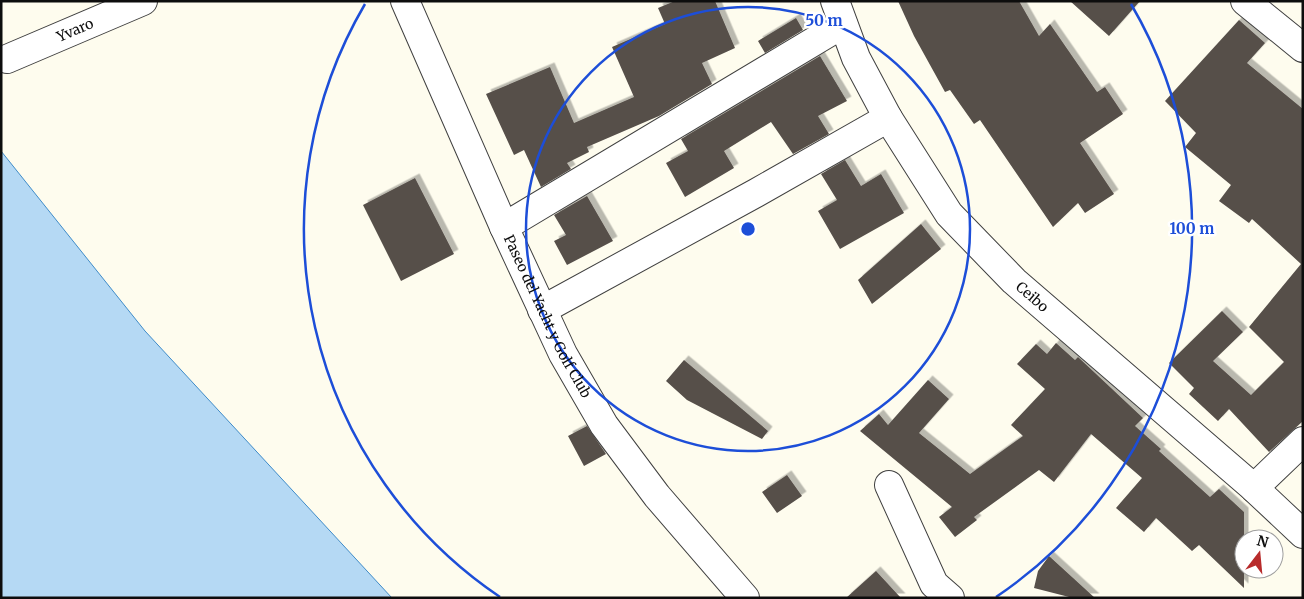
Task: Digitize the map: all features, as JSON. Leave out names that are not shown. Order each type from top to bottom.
[{"type":"street","name":"Yvaro","points":[[7,59],[143,1]]},
{"type":"street","name":"Paseo del Yacht y Golf Club","points":[[405,1],[504,228],[563,354],[604,425],[657,496],[745,598]]},
{"type":"street","points":[[1245,1],[1303,48]]},
{"type":"street","points":[[504,228],[839,12]]},
{"type":"street","name":"Ceibo","points":[[839,12],[856,58],[888,118],[948,214],[1014,281],[1254,488],[1303,534]]},
{"type":"street","points":[[542,310],[888,118]]},
{"type":"street","points":[[1254,488],[1303,441]]},
{"type":"street","points":[[889,484],[934,584],[950,598]]},
{"type":"water","points":[[1,151],[145,331],[392,598],[1,598]]},
{"type":"building","points":[[675,1],[715,1],[735,48],[702,63],[712,84],[659,116],[587,147],[589,152],[567,163],[571,169],[541,187],[524,150],[514,155],[486,94],[550,67],[574,123],[634,97],[612,47],[665,24],[658,8]]},
{"type":"building","points":[[898,1],[1019,1],[1039,36],[1050,24],[1097,92],[1105,87],[1123,114],[1080,143],[1114,194],[1085,213],[1078,203],[1053,227],[980,120],[974,124],[950,90],[945,92],[914,36]]},
{"type":"building","points":[[1070,1],[1140,1],[1109,36]]},
{"type":"building","points":[[796,18],[803,30],[765,53],[758,41]]},
{"type":"building","points":[[1239,20],[1265,43],[1247,63],[1303,109],[1303,421],[1269,452],[1229,409],[1218,421],[1189,394],[1194,388],[1169,363],[1222,311],[1243,332],[1213,361],[1251,395],[1284,362],[1249,327],[1301,264],[1252,219],[1249,223],[1219,201],[1231,185],[1185,147],[1196,133],[1165,101]]},
{"type":"building","points":[[820,56],[847,101],[818,116],[829,134],[793,154],[771,122],[724,151],[734,168],[685,197],[666,163],[688,151],[681,139]]},
{"type":"building","points":[[845,160],[861,186],[881,174],[904,213],[840,249],[818,211],[837,200],[821,174]]},
{"type":"building","points":[[415,178],[454,254],[401,281],[363,205]]},
{"type":"building","points":[[587,196],[613,241],[567,265],[554,241],[566,235],[554,215]]},
{"type":"building","points":[[921,224],[941,249],[872,304],[858,280]]},
{"type":"building","points":[[1056,343],[1075,360],[1078,357],[1143,418],[1135,426],[1161,449],[1159,451],[1210,497],[1219,489],[1244,512],[1244,529],[1234,529],[1234,578],[1199,545],[1192,551],[1156,518],[1144,532],[1116,508],[1142,478],[1091,434],[1054,482],[1039,470],[974,517],[977,520],[955,537],[939,517],[952,507],[860,431],[879,414],[888,425],[928,380],[949,399],[919,433],[970,474],[1023,436],[1011,425],[1045,389],[1017,364],[1036,344],[1047,354]]},
{"type":"building","points":[[684,360],[768,431],[762,439],[687,400],[666,381]]},
{"type":"building","points":[[587,426],[606,454],[584,466],[568,436]]},
{"type":"building","points":[[787,475],[802,496],[777,513],[762,492]]},
{"type":"building","points":[[1049,556],[1095,598],[1073,598],[1034,588],[1038,571]]},
{"type":"building","points":[[876,571],[901,598],[846,598]]},
{"type":"building","points":[[1235,579],[1244,579],[1244,588]]}]
